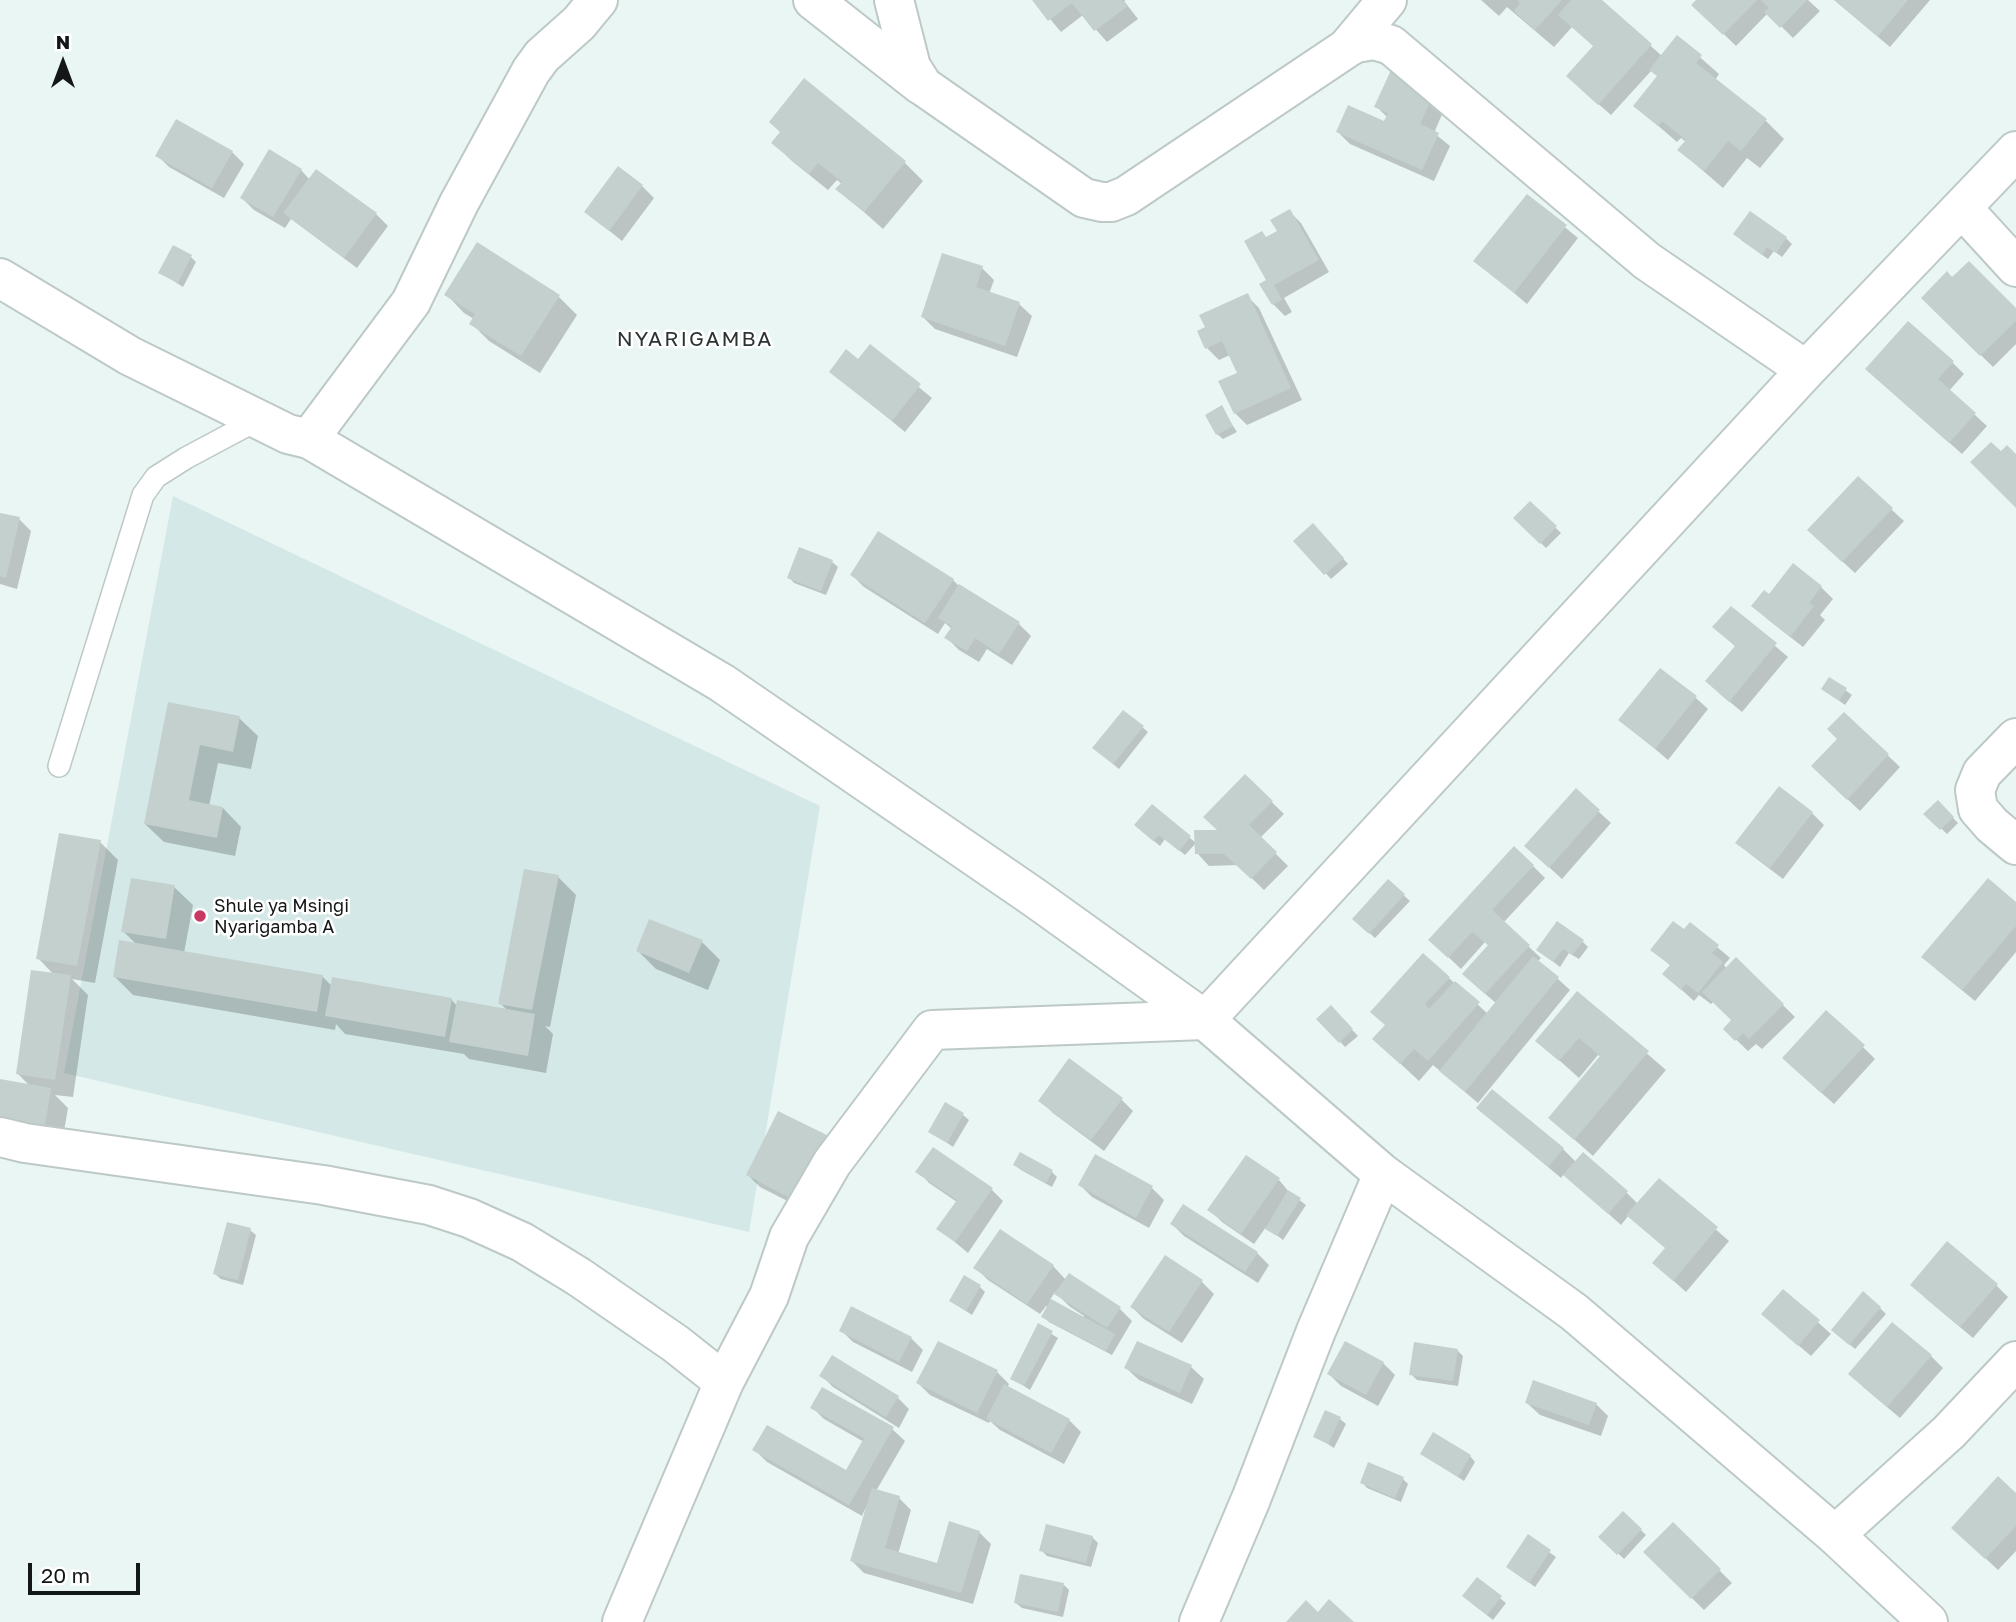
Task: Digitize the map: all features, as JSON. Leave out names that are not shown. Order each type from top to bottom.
[{"type":"street","points":[[309,439],[411,302],[459,203],[531,71],[542,56],[579,23],[598,0]]},
{"type":"street","points":[[813,0],[923,86],[1084,198],[1111,202],[1126,196],[1347,48],[1356,43],[1374,40],[1391,45],[1647,261],[1806,370]]},
{"type":"street","points":[[894,0],[911,66],[923,86]]},
{"type":"street","points":[[1347,48],[1387,0]]},
{"type":"street","points":[[622,1622],[724,1382],[769,1296],[789,1237],[832,1163],[932,1030],[1205,1020],[1806,370],[2016,151]]},
{"type":"street","points":[[1962,208],[2016,267]]},
{"type":"street","points":[[0,278],[130,356],[288,434],[309,439],[722,683],[1035,898],[1205,1020],[1383,1174],[1574,1312],[1835,1535],[1928,1622]]},
{"type":"street","points":[[2016,738],[1982,773],[1975,790],[1978,809],[2016,845]]},
{"type":"street","points":[[0,1170],[13,1140],[58,1122]]},
{"type":"street","points":[[13,1140],[323,1185],[429,1205],[469,1218],[522,1242],[579,1277],[676,1344],[724,1382]]},
{"type":"street","points":[[1209,1617],[1316,1331],[1383,1174]]},
{"type":"street","points":[[1835,1535],[1949,1432],[2016,1361]]},
{"type":"lane","points":[[59,766],[143,495],[156,477],[259,419]]},
{"type":"shaded area","points":[[173,496],[820,806],[749,1232],[64,1073]]},
{"type":"building","points":[[1032,0],[1122,0],[1128,6],[1094,31],[1072,3],[1048,21]]},
{"type":"building","points":[[1517,0],[1562,0],[1535,30],[1514,11],[1520,3]]},
{"type":"building","points":[[1571,0],[1602,0],[1652,44],[1598,105],[1566,76],[1593,46],[1558,15]]},
{"type":"building","points":[[1696,0],[1757,0],[1723,35],[1691,5]]},
{"type":"building","points":[[1761,0],[1807,0],[1780,28],[1764,12],[1769,8]]},
{"type":"building","points":[[1834,0],[1908,0],[1878,36]]},
{"type":"building","points":[[1677,35],[1702,55],[1696,63],[1767,119],[1741,151],[1728,141],[1704,171],[1677,150],[1686,140],[1662,121],[1658,126],[1633,106],[1657,76],[1649,70]]},
{"type":"building","points":[[1391,70],[1436,90],[1420,124],[1439,133],[1422,170],[1336,132],[1348,105],[1384,121],[1388,113],[1374,107]]},
{"type":"building","points":[[804,78],[906,161],[864,212],[835,189],[842,182],[818,163],[809,174],[771,143],[780,132],[769,122]]},
{"type":"building","points":[[176,119],[233,151],[212,188],[155,156]]},
{"type":"building","points":[[269,149],[302,169],[273,217],[240,198]]},
{"type":"building","points":[[618,166],[643,185],[609,231],[584,212]]},
{"type":"building","points":[[316,169],[377,213],[344,258],[283,213]]},
{"type":"building","points":[[1527,194],[1567,225],[1514,293],[1473,261]]},
{"type":"building","points":[[1290,209],[1319,260],[1274,285],[1282,300],[1272,305],[1259,284],[1266,280],[1244,241],[1262,231],[1266,237],[1277,231],[1270,220]]},
{"type":"building","points":[[1750,211],[1787,237],[1776,253],[1767,247],[1762,255],[1733,234]]},
{"type":"building","points":[[477,242],[560,295],[521,356],[469,324],[475,314],[444,295]]},
{"type":"building","points":[[173,245],[192,255],[178,283],[158,273]]},
{"type":"building","points":[[942,253],[983,266],[976,287],[1020,302],[1005,346],[921,317]]},
{"type":"building","points":[[1969,261],[2016,308],[2016,321],[1980,356],[1921,298],[1947,271],[1952,277]]},
{"type":"building","points":[[1248,293],[1291,388],[1234,414],[1218,381],[1237,373],[1222,341],[1205,349],[1197,331],[1205,327],[1199,315]]},
{"type":"building","points":[[1908,321],[1954,361],[1938,379],[1976,413],[1949,443],[1865,369]]},
{"type":"building","points":[[870,344],[921,384],[892,421],[829,372],[846,349],[858,359]]},
{"type":"building","points":[[1222,405],[1233,426],[1216,435],[1205,415]]},
{"type":"building","points":[[1991,442],[2001,451],[2007,445],[2016,454],[2016,508],[1970,462]]},
{"type":"building","points":[[1858,476],[1893,508],[1842,562],[1807,530]]},
{"type":"building","points":[[1530,501],[1557,526],[1540,544],[1513,518]]},
{"type":"building","points":[[0,513],[20,517],[6,578],[0,576]]},
{"type":"building","points":[[1313,523],[1344,558],[1324,575],[1293,541]]},
{"type":"building","points":[[878,531],[954,579],[925,623],[850,575]]},
{"type":"building","points":[[799,547],[833,560],[821,591],[787,578]]},
{"type":"building","points":[[1793,563],[1822,586],[1809,603],[1814,606],[1790,637],[1751,606],[1764,590],[1769,594]]},
{"type":"building","points":[[959,584],[1020,622],[999,654],[975,638],[967,651],[944,638],[952,626],[938,618]]},
{"type":"building","points":[[1731,606],[1777,643],[1729,702],[1705,681],[1735,646],[1712,627]]},
{"type":"building","points":[[1660,668],[1697,696],[1655,749],[1618,720]]},
{"type":"building","points":[[1829,677],[1847,688],[1839,701],[1821,689]]},
{"type":"building","points":[[168,702],[240,716],[233,752],[200,745],[189,800],[223,807],[217,838],[144,824]]},
{"type":"building","points":[[1123,710],[1144,726],[1113,764],[1092,748]]},
{"type":"building","points":[[1844,712],[1889,754],[1847,800],[1811,766],[1837,739],[1827,729]]},
{"type":"building","points":[[1245,774],[1273,801],[1249,825],[1277,852],[1251,879],[1224,854],[1195,854],[1194,830],[1217,830],[1203,817]]},
{"type":"building","points":[[1779,786],[1813,812],[1770,868],[1735,843]]},
{"type":"building","points":[[1576,788],[1600,810],[1549,868],[1524,846]]},
{"type":"building","points":[[1938,800],[1954,817],[1940,830],[1923,814]]},
{"type":"building","points":[[1152,804],[1191,836],[1179,851],[1159,835],[1153,841],[1134,825]]},
{"type":"building","points":[[59,833],[101,840],[77,966],[36,959]]},
{"type":"building","points":[[1514,846],[1534,865],[1492,910],[1530,945],[1485,994],[1462,974],[1488,945],[1472,932],[1448,958],[1428,940]]},
{"type":"building","points":[[524,869],[559,875],[532,1010],[498,1004]]},
{"type":"building","points":[[131,878],[175,885],[166,939],[121,932]]},
{"type":"building","points":[[1988,878],[2016,902],[2016,926],[1962,990],[1921,957]]},
{"type":"building","points":[[1388,879],[1405,894],[1369,934],[1352,919]]},
{"type":"building","points":[[649,919],[703,940],[689,973],[636,951]]},
{"type":"building","points":[[1557,921],[1584,940],[1572,955],[1563,949],[1553,962],[1536,950]]},
{"type":"building","points":[[1673,921],[1684,929],[1690,922],[1719,945],[1712,953],[1723,962],[1698,993],[1686,984],[1681,990],[1662,974],[1670,965],[1650,950]]},
{"type":"building","points":[[119,940],[323,975],[317,1012],[113,977]]},
{"type":"building","points":[[1423,953],[1450,977],[1425,1004],[1429,1009],[1455,981],[1480,1002],[1428,1061],[1414,1049],[1400,1064],[1372,1039],[1385,1025],[1370,1012]]},
{"type":"building","points":[[1533,956],[1559,977],[1465,1092],[1439,1071]]},
{"type":"building","points":[[1736,957],[1784,1004],[1749,1039],[1743,1033],[1735,1041],[1723,1029],[1731,1020],[1702,992]]},
{"type":"building","points":[[31,970],[71,975],[55,1080],[16,1074]]},
{"type":"building","points":[[332,977],[452,998],[445,1037],[325,1016]]},
{"type":"building","points":[[1577,991],[1649,1051],[1574,1140],[1548,1118],[1600,1056],[1579,1038],[1559,1061],[1535,1041]]},
{"type":"building","points":[[457,1000],[535,1014],[528,1056],[449,1042]]},
{"type":"building","points":[[1331,1005],[1353,1029],[1339,1043],[1316,1019]]},
{"type":"building","points":[[1826,1010],[1865,1045],[1821,1093],[1782,1058]]},
{"type":"building","points":[[1069,1058],[1123,1098],[1091,1140],[1038,1101]]},
{"type":"building","points":[[0,1079],[51,1088],[45,1125],[0,1118]]},
{"type":"building","points":[[1492,1089],[1564,1148],[1548,1167],[1476,1108]]},
{"type":"building","points":[[945,1102],[964,1113],[947,1143],[928,1132]]},
{"type":"building","points":[[778,1111],[833,1138],[800,1203],[746,1175]]},
{"type":"building","points":[[933,1147],[993,1188],[955,1242],[936,1229],[957,1200],[915,1172]]},
{"type":"building","points":[[1020,1152],[1053,1170],[1046,1183],[1013,1165]]},
{"type":"building","points":[[1583,1152],[1628,1191],[1608,1214],[1563,1175]]},
{"type":"building","points":[[1095,1154],[1153,1186],[1136,1218],[1078,1185]]},
{"type":"building","points":[[1246,1155],[1280,1178],[1241,1234],[1207,1210]]},
{"type":"building","points":[[1659,1178],[1718,1227],[1673,1281],[1652,1263],[1665,1248],[1626,1215]]},
{"type":"building","points":[[1288,1190],[1301,1198],[1277,1236],[1265,1229]]},
{"type":"building","points":[[1183,1204],[1258,1252],[1245,1272],[1170,1224]]},
{"type":"building","points":[[227,1222],[251,1228],[238,1280],[213,1274]]},
{"type":"building","points":[[1000,1229],[1054,1265],[1027,1304],[973,1268]]},
{"type":"building","points":[[1947,1241],[1998,1284],[1960,1327],[1910,1285]]},
{"type":"building","points":[[1165,1255],[1203,1280],[1169,1332],[1130,1307]]},
{"type":"building","points":[[1069,1273],[1121,1307],[1107,1328],[1054,1294]]},
{"type":"building","points":[[964,1275],[981,1285],[966,1311],[949,1301]]},
{"type":"building","points":[[1783,1289],[1820,1320],[1798,1346],[1761,1314]]},
{"type":"building","points":[[1863,1291],[1881,1307],[1849,1345],[1831,1330]]},
{"type":"building","points":[[1051,1299],[1115,1334],[1106,1351],[1041,1317]]},
{"type":"building","points":[[851,1306],[912,1337],[899,1362],[839,1331]]},
{"type":"building","points":[[1892,1322],[1932,1355],[1887,1407],[1848,1374]]},
{"type":"building","points":[[1038,1323],[1053,1331],[1024,1386],[1010,1379]]},
{"type":"building","points":[[938,1341],[998,1370],[977,1413],[916,1383]]},
{"type":"building","points":[[1137,1341],[1192,1365],[1180,1393],[1124,1368]]},
{"type":"building","points":[[1345,1341],[1384,1362],[1366,1395],[1327,1374]]},
{"type":"building","points":[[1414,1342],[1458,1349],[1453,1381],[1409,1375]]},
{"type":"building","points":[[832,1355],[899,1396],[886,1417],[819,1376]]},
{"type":"building","points":[[1533,1380],[1597,1403],[1589,1425],[1525,1403]]},
{"type":"building","points":[[1004,1384],[1070,1419],[1051,1453],[986,1419]]},
{"type":"building","points":[[822,1387],[894,1427],[849,1505],[752,1450],[767,1425],[846,1470],[864,1438],[810,1408]]},
{"type":"building","points":[[1325,1410],[1341,1417],[1328,1444],[1313,1437]]},
{"type":"building","points":[[1433,1432],[1471,1455],[1458,1477],[1420,1454]]},
{"type":"building","points":[[1368,1462],[1404,1477],[1395,1498],[1360,1483]]},
{"type":"building","points":[[1998,1476],[2016,1493],[2016,1526],[1985,1559],[1951,1528]]},
{"type":"building","points":[[872,1488],[900,1496],[885,1548],[937,1563],[949,1521],[980,1531],[961,1593],[850,1561]]},
{"type":"building","points":[[1623,1511],[1642,1529],[1617,1555],[1598,1537]]},
{"type":"building","points":[[1673,1522],[1721,1569],[1691,1599],[1643,1552]]},
{"type":"building","points":[[1046,1524],[1093,1536],[1086,1563],[1039,1551]]},
{"type":"building","points":[[1528,1534],[1551,1550],[1529,1583],[1506,1567]]},
{"type":"building","points":[[1020,1574],[1064,1583],[1058,1612],[1014,1603]]},
{"type":"building","points":[[1477,1577],[1502,1596],[1487,1615],[1462,1596]]},
{"type":"building","points":[[1329,1599],[1354,1622],[1286,1622],[1306,1600],[1318,1612]]},
{"type":"place","name":"Shule ya Msingi Nyarigamba A","points":[[200,916]]},
{"type":"district","name":"NYARIGAMBA","points":[[695,339]]}]
